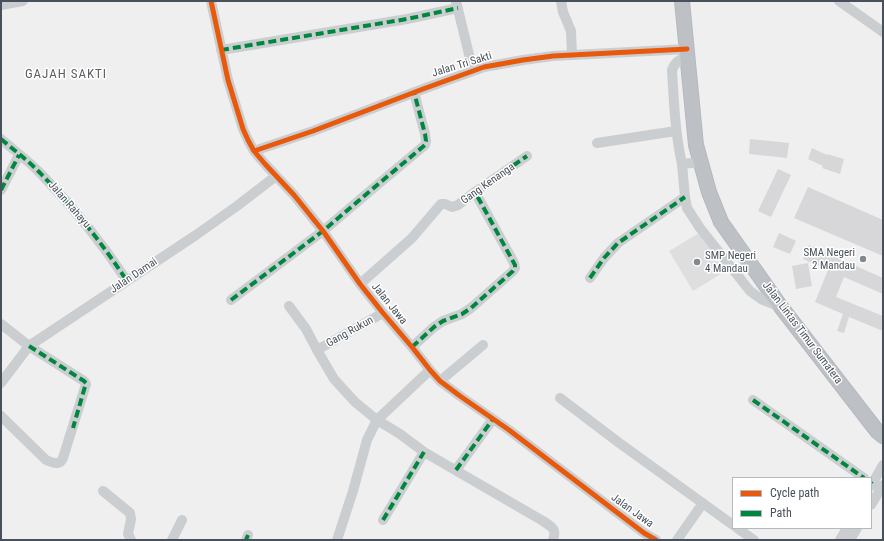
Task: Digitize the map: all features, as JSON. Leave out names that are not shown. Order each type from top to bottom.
[{"type":"highway","name":"Jalan Lintas Timur Sumatera","points":[[682,1],[696,145],[709,192],[721,222],[781,307],[881,437]]},
{"type":"street","points":[[1,5],[23,1]]},
{"type":"street","name":"Jalan Jawa","points":[[211,1],[228,80],[243,129],[254,151],[294,195],[323,231],[360,284],[430,370],[440,381],[509,430],[641,536],[656,540]]},
{"type":"street","points":[[562,1],[563,12],[571,31],[572,55]]},
{"type":"street","points":[[839,1],[883,32]]},
{"type":"street","points":[[221,50],[407,19],[457,5],[473,71]]},
{"type":"street","points":[[687,52],[674,65],[672,70],[676,131],[682,164],[687,208],[700,228],[750,291],[761,299],[781,307]]},
{"type":"street","name":"Jalan Tri Sakti","points":[[254,151],[313,131],[484,67],[553,56],[687,52]]},
{"type":"street","points":[[231,300],[323,231],[425,145],[425,134],[414,92]]},
{"type":"street","points":[[597,143],[676,131]]},
{"type":"street","name":"Jalan Rahayu","points":[[1,139],[42,174],[107,250],[127,281]]},
{"type":"street","points":[[1,190],[19,155]]},
{"type":"street","name":"Gang Kenanga","points":[[360,284],[412,238],[441,204],[452,207],[455,206],[527,156]]},
{"type":"street","points":[[682,164],[700,162]]},
{"type":"street","name":"Jalan Damai","points":[[1,383],[29,346],[196,235],[276,176]]},
{"type":"street","points":[[412,347],[442,321],[462,314],[471,308],[515,268],[514,263],[475,192]]},
{"type":"street","points":[[590,278],[604,258],[618,243],[685,197]]},
{"type":"street","points":[[289,306],[306,329],[334,379],[355,402],[377,420],[400,434],[424,452],[543,521],[554,531],[555,534],[552,540]]},
{"type":"street","name":"Gang Rukun","points":[[317,350],[383,313]]},
{"type":"street","points":[[1,324],[29,346],[86,383],[62,462],[56,464],[46,460],[1,416]]},
{"type":"street","points":[[440,381],[483,345]]},
{"type":"street","points":[[337,540],[368,440],[377,420],[430,370]]},
{"type":"street","points":[[560,398],[732,524]]},
{"type":"street","points":[[753,400],[862,477]]},
{"type":"street","points":[[456,470],[493,419]]},
{"type":"street","points":[[383,520],[424,452]]},
{"type":"street","points":[[872,480],[883,465]]},
{"type":"street","points":[[872,503],[883,485]]},
{"type":"street","points":[[104,491],[130,513],[131,519],[128,534],[131,540]]},
{"type":"street","points":[[677,540],[703,503]]},
{"type":"street","points":[[172,540],[182,520]]},
{"type":"street","points":[[738,529],[754,540]]},
{"type":"street","points":[[840,540],[846,529]]},
{"type":"street","points":[[850,540],[856,529]]},
{"type":"shaded area","name":"SMP Negeri 4 Mandau","points":[[701,232],[724,272],[693,291],[669,251]]},
{"type":"building","points":[[750,139],[789,143],[787,158],[749,154]]},
{"type":"building","points":[[812,148],[827,155],[844,159],[840,174],[822,168],[823,166],[808,159]]},
{"type":"building","points":[[778,169],[791,175],[771,217],[758,211]]},
{"type":"building","points":[[808,187],[883,220],[883,256],[794,218]]},
{"type":"building","points":[[779,233],[796,241],[790,254],[773,247]]},
{"type":"building","points":[[809,245],[883,278],[883,294],[844,277],[836,297],[883,316],[883,331],[849,317],[844,333],[837,331],[843,314],[815,302],[828,270],[803,259]]},
{"type":"building","points":[[808,263],[812,286],[796,289],[792,266]]},
{"type":"marked path","points":[[221,50],[407,19],[458,8]]},
{"type":"marked path","points":[[231,300],[323,231],[425,145],[425,134],[414,92]]},
{"type":"marked path","points":[[1,139],[42,175],[65,200],[98,239],[127,281]]},
{"type":"marked path","points":[[1,190],[19,155]]},
{"type":"marked path","points":[[412,347],[443,321],[462,314],[471,308],[515,268],[515,265],[475,192],[527,156]]},
{"type":"marked path","points":[[590,278],[604,258],[618,243],[685,197]]},
{"type":"marked path","points":[[29,346],[86,383],[73,428]]},
{"type":"marked path","points":[[753,400],[863,477]]},
{"type":"marked path","points":[[456,470],[493,419]]},
{"type":"marked path","points":[[383,520],[424,452]]},
{"type":"marked path","points":[[246,540],[248,535]]},
{"type":"cycle path","points":[[211,1],[228,80],[243,129],[254,151],[294,195],[323,231],[360,284],[430,370],[440,381],[509,430],[644,533],[656,540]]},
{"type":"cycle path","points":[[254,151],[313,131],[484,67],[553,56],[687,49]]},
{"type":"place","name":"SMA Negeri 2 Mandau","points":[[863,259]]},
{"type":"place","name":"SMP Negeri 4 Mandau","points":[[697,262]]},
{"type":"district","name":"GAJAH SAKTI","points":[[66,75]]}]
